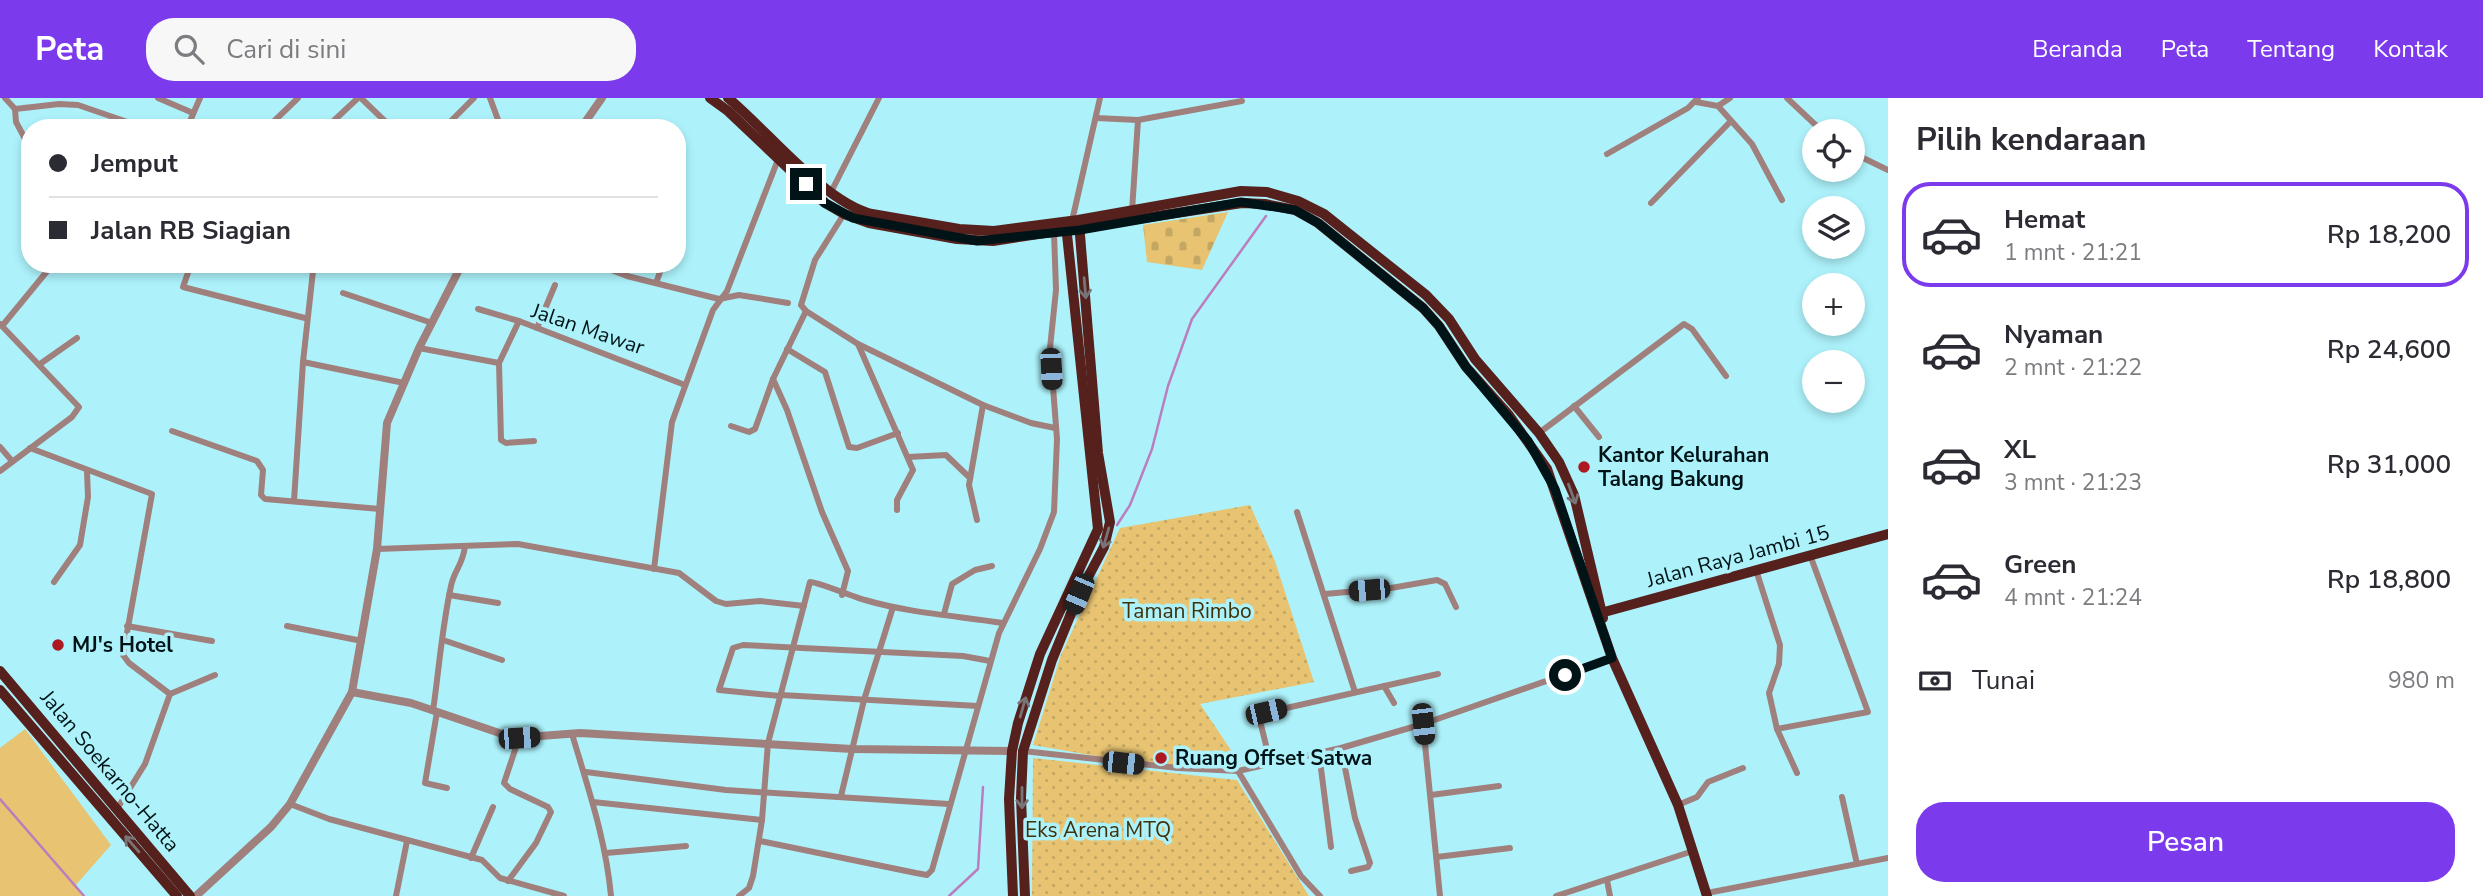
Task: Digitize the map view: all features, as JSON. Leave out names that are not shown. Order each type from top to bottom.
[{"type":"highway","points":[[709,98],[729,111],[825,203],[844,214],[869,223],[978,236],[1054,233],[1072,225],[1132,211],[1241,191],[1267,192],[1298,201],[1324,214],[1343,237],[1423,308],[1439,326],[1466,367],[1528,441],[1555,489],[1601,617]]},
{"type":"highway","points":[[728,98],[830,194],[858,211],[978,236],[1241,202],[1295,210],[1343,237],[1426,295],[1449,319],[1475,359],[1539,433],[1559,462],[1574,495],[1612,658],[1678,805],[1707,895]]},
{"type":"highway","points":[[1013,896],[1009,799],[1018,751],[1040,654],[1094,541],[1098,519],[1072,225]]},
{"type":"highway","points":[[1026,896],[1018,751],[1079,594],[1104,547],[1110,522],[1098,453],[1072,225]]},
{"type":"highway","name":"Jalan Raya Jambi 15","points":[[1601,617],[1888,534]]},
{"type":"highway","points":[[1040,654],[1052,660]]},
{"type":"highway","name":"Jalan Soekarno-Hatta","points":[[0,671],[190,896]]},
{"type":"highway","name":"Jalan Soekarno-Hatta","points":[[0,690],[177,896]]},
{"type":"street","points":[[5,98],[15,109],[16,122],[21,131]]},
{"type":"street","points":[[158,98],[193,113]]},
{"type":"street","points":[[191,119],[200,98]]},
{"type":"street","points":[[276,119],[298,98]]},
{"type":"street","points":[[336,119],[359,98],[381,119]]},
{"type":"street","points":[[453,119],[474,98]]},
{"type":"street","points":[[490,98],[498,119]]},
{"type":"street","points":[[587,119],[602,98]]},
{"type":"street","points":[[830,194],[879,98]]},
{"type":"street","points":[[1072,225],[1100,98]]},
{"type":"street","points":[[1718,106],[1730,98]]},
{"type":"street","points":[[1787,98],[1809,119]]},
{"type":"street","points":[[1607,154],[1697,100],[1718,106],[1752,144],[1782,200]]},
{"type":"street","points":[[1096,118],[1138,120],[1242,101]]},
{"type":"street","points":[[15,109],[59,104],[78,106],[118,119]]},
{"type":"street","points":[[1132,211],[1138,120]]},
{"type":"street","points":[[1651,203],[1731,121]]},
{"type":"street","points":[[654,569],[666,456],[673,422],[719,299],[727,291],[779,157]]},
{"type":"street","points":[[1865,159],[1888,170]]},
{"type":"street","points":[[844,214],[815,260],[801,305],[858,344],[983,405],[1031,423],[1055,428]]},
{"type":"street","points":[[760,841],[927,875],[935,860],[964,751],[1003,623],[1053,516],[1055,428],[1050,348],[1056,290],[1054,233]]},
{"type":"street","points":[[0,471],[72,417],[79,407],[1,325],[45,273]]},
{"type":"street","points":[[188,273],[183,287],[305,318]]},
{"type":"street","points":[[294,501],[305,318],[314,273]]},
{"type":"street","points":[[196,896],[271,827],[290,804],[352,692],[377,549],[387,423],[419,348],[457,273]]},
{"type":"street","points":[[624,273],[719,299],[739,295],[788,303]]},
{"type":"street","points":[[656,283],[660,273]]},
{"type":"street","points":[[537,328],[555,285]]},
{"type":"street","points":[[343,293],[432,323]]},
{"type":"street","points":[[478,309],[519,321]]},
{"type":"street","points":[[731,426],[749,432],[754,430],[772,379],[806,310]]},
{"type":"street","name":"Jalan Mawar","points":[[499,363],[519,321],[685,385]]},
{"type":"street","points":[[1539,433],[1684,324],[1690,326],[1726,376]]},
{"type":"street","points":[[40,364],[77,338]]},
{"type":"street","points":[[858,344],[913,472],[897,500],[897,510]]},
{"type":"street","points":[[419,348],[499,363],[500,440],[506,443],[534,441]]},
{"type":"street","points":[[787,349],[825,372],[849,447],[857,448],[898,433]]},
{"type":"street","points":[[303,362],[404,383]]},
{"type":"street","points":[[772,379],[787,410],[822,512],[848,571],[842,595]]},
{"type":"street","points":[[978,520],[969,492],[983,405]]},
{"type":"street","points":[[1574,405],[1599,437]]},
{"type":"street","points":[[172,431],[251,457],[263,470],[262,498],[380,509]]},
{"type":"street","points":[[0,447],[12,461]]},
{"type":"street","points":[[30,448],[152,494],[123,650],[125,659],[170,694]]},
{"type":"street","points":[[908,457],[946,455],[970,478]]},
{"type":"street","points":[[54,582],[80,545],[88,497],[88,472]]},
{"type":"street","points":[[1297,512],[1355,692]]},
{"type":"street","points":[[377,549],[518,544],[679,573],[722,603],[760,601],[804,606]]},
{"type":"street","points":[[447,789],[425,783],[449,595],[454,575],[463,564],[465,545]]},
{"type":"street","points":[[1777,729],[1868,712],[1810,555]]},
{"type":"street","points":[[944,614],[952,584],[975,570],[992,566]]},
{"type":"street","points":[[1756,570],[1780,645],[1779,664],[1769,693],[1777,729],[1797,773]]},
{"type":"street","points":[[1325,593],[1391,588],[1437,580],[1445,584],[1457,607]]},
{"type":"street","points":[[739,896],[749,888],[760,841],[768,743],[790,650],[811,581],[842,595],[893,607],[1003,623]]},
{"type":"street","points":[[449,595],[498,603]]},
{"type":"street","points":[[841,796],[864,700],[881,653],[893,607]]},
{"type":"street","points":[[127,626],[212,641]]},
{"type":"street","points":[[287,626],[362,641]]},
{"type":"street","points":[[443,640],[502,660]]},
{"type":"street","points":[[978,706],[721,691],[718,687],[731,651],[736,646],[963,656],[990,661]]},
{"type":"street","points":[[352,692],[384,696],[504,736],[519,738],[572,734],[852,749],[1018,751],[1178,768],[1238,771],[1341,748],[1423,724],[1612,658]]},
{"type":"street","points":[[1271,765],[1261,725],[1264,713],[1438,674]]},
{"type":"street","points":[[116,809],[145,764],[170,694],[215,675]]},
{"type":"street","points":[[1384,686],[1394,703]]},
{"type":"street","points":[[1423,724],[1440,896]]},
{"type":"street","points":[[572,734],[586,772],[606,853],[611,896]]},
{"type":"street","points":[[508,881],[536,843],[551,810],[510,789],[504,783],[519,738]]},
{"type":"street","points":[[1341,748],[1355,818],[1370,863],[1368,867],[1351,871]]},
{"type":"street","points":[[1319,753],[1331,847]]},
{"type":"street","points":[[1678,805],[1697,797],[1713,779],[1743,768]]},
{"type":"street","points":[[1238,771],[1301,876],[1320,896]]},
{"type":"street","points":[[586,772],[765,793],[949,804]]},
{"type":"street","points":[[1431,795],[1499,786]]},
{"type":"street","points":[[1842,797],[1857,864]]},
{"type":"street","points":[[593,802],[762,820]]},
{"type":"street","points":[[290,804],[407,841],[487,862],[495,874],[508,881],[564,896]]},
{"type":"street","points":[[471,858],[494,807]]},
{"type":"street","points":[[396,896],[407,841]]},
{"type":"street","points":[[606,853],[686,846]]},
{"type":"street","points":[[1437,856],[1510,848]]},
{"type":"street","points":[[1556,896],[1692,851]]},
{"type":"street","points":[[1707,895],[1888,858]]},
{"type":"street","points":[[1607,880],[1610,896]]},
{"type":"green space","points":[[1228,212],[1202,270],[1147,262],[1143,225]]},
{"type":"green space","name":"Taman Rimbo","points":[[1250,505],[1275,561],[1314,682],[1200,704],[1241,765],[1163,766],[1033,745],[1061,655],[1120,528]]},
{"type":"green space","points":[[25,729],[111,845],[75,886],[82,896],[0,896],[0,748]]},
{"type":"green space","name":"Eks Arena MTQ","points":[[1033,758],[1237,780],[1309,896],[1032,896]]},
{"type":"waterway","points":[[1117,525],[1130,505],[1152,449],[1168,386],[1192,319],[1266,216]]},
{"type":"waterway","points":[[949,896],[978,869],[983,787]]},
{"type":"waterway","points":[[0,799],[84,896]]},
{"type":"place","name":"Kantor Kelurahan Talang Bakung","points":[[1584,467]]},
{"type":"place","name":"MJ's Hotel","points":[[58,645]]},
{"type":"place","name":"Ruang Offset Satwa","points":[[1161,758]]},
{"type":"route","points":[[806,184],[825,203],[853,218],[977,241],[1080,230],[1241,202],[1295,210],[1318,223],[1423,308],[1439,326],[1466,367],[1508,414],[1547,469],[1584,580],[1603,624],[1612,658],[1565,675]]}]
